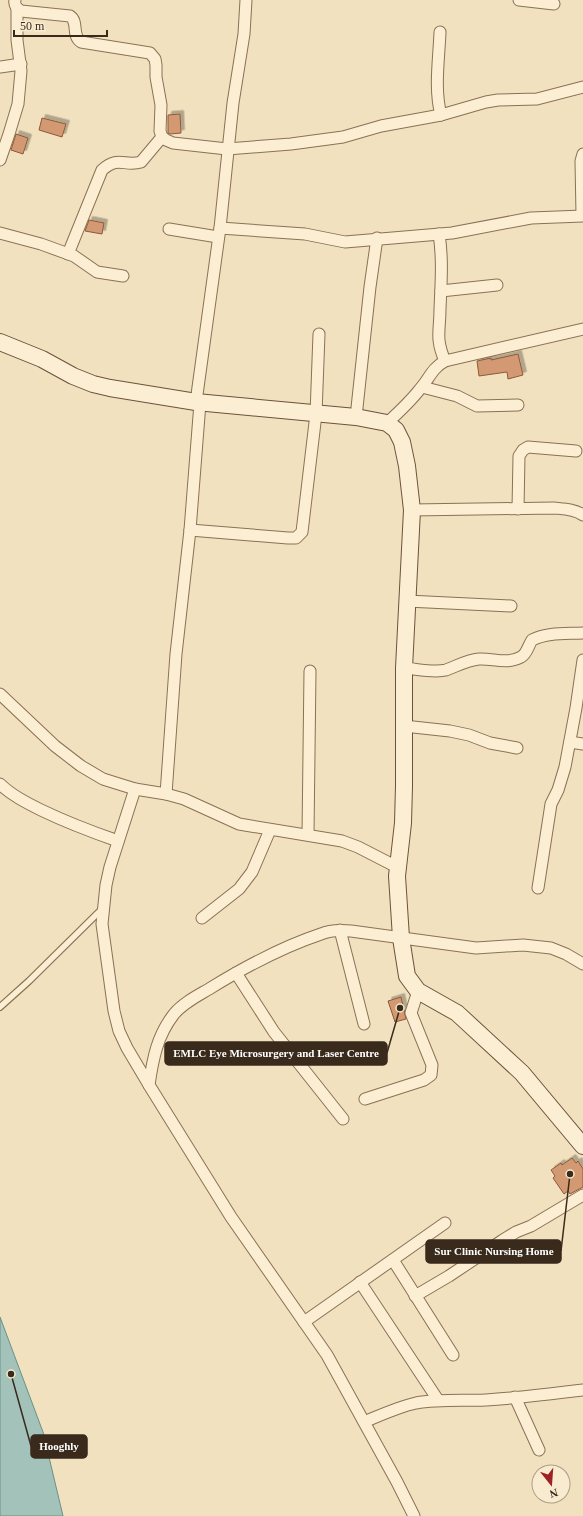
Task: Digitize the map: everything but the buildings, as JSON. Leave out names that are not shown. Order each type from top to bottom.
[{"type":"main road","points":[[0,342],[42,359],[73,376],[92,384],[198,402],[356,417],[387,424],[396,430],[402,442],[407,466],[412,510],[404,668],[403,824],[398,867],[401,938],[407,976],[418,991],[457,1013],[490,1042],[522,1073],[583,1146]]},
{"type":"street","points":[[166,794],[176,654],[190,530],[198,402],[219,233],[227,149],[244,34],[246,0]]},
{"type":"street","points":[[519,0],[554,4]]},
{"type":"street","points":[[0,160],[10,134],[18,104],[21,64],[17,40],[16,4]]},
{"type":"street","points":[[16,4],[21,11],[70,16],[73,18],[75,35],[81,42],[150,53],[155,59],[156,65],[156,77],[161,105],[160,131],[166,140],[173,143],[227,149],[291,144],[343,137],[380,126],[441,115],[486,102],[498,100],[537,99],[583,87]]},
{"type":"street","points":[[440,32],[438,105],[441,115]]},
{"type":"street","points":[[0,67],[21,64]]},
{"type":"street","points":[[68,254],[102,170],[114,162],[136,164],[141,162],[162,136]]},
{"type":"street","points":[[169,229],[219,233],[305,234],[346,242],[473,230],[531,218],[583,215],[581,161],[583,154]]},
{"type":"street","points":[[0,233],[41,244],[74,256],[97,272],[123,276]]},
{"type":"street","points":[[439,234],[442,253],[440,321],[438,335],[440,350],[444,361]]},
{"type":"street","points":[[356,417],[370,287],[377,238]]},
{"type":"street","points":[[441,291],[497,285]]},
{"type":"street","points":[[387,424],[408,404],[422,387],[434,368],[444,361],[583,329]]},
{"type":"street","points":[[190,530],[288,538],[296,538],[299,536],[303,527],[316,414],[318,334]]},
{"type":"street","points":[[422,387],[457,396],[477,406],[518,405]]},
{"type":"street","points":[[518,509],[519,456],[522,450],[528,447],[576,451]]},
{"type":"street","points":[[412,510],[567,509],[579,512],[583,515]]},
{"type":"street","points":[[407,601],[511,606]]},
{"type":"street","points":[[404,668],[437,671],[446,670],[472,660],[481,659],[507,662],[522,657],[526,653],[532,640],[545,634],[583,634]]},
{"type":"street","points":[[538,888],[550,804],[558,790],[564,772],[583,660]]},
{"type":"street","points":[[308,836],[310,670]]},
{"type":"street","points":[[0,694],[55,746],[80,766],[103,779],[135,790],[166,794],[197,805],[239,824],[342,841],[358,847],[398,867]]},
{"type":"street","points":[[404,726],[450,731],[470,735],[490,743],[517,748]]},
{"type":"street","points":[[570,742],[583,744]]},
{"type":"street","points":[[0,784],[5,789],[29,804],[74,825],[118,841]]},
{"type":"street","points":[[135,790],[108,873],[103,909],[102,924],[114,1011],[119,1030],[127,1048],[149,1085],[231,1216],[327,1355],[397,1482],[414,1516]]},
{"type":"street","points":[[202,918],[239,889],[252,872],[270,830]]},
{"type":"street","points":[[149,1085],[156,1045],[174,1013],[184,1004],[261,960],[322,933],[340,930],[476,948],[523,945],[551,948],[566,954],[583,964]]},
{"type":"street","points":[[340,930],[364,1024]]},
{"type":"street","points":[[236,973],[274,1032],[343,1119]]},
{"type":"street","points":[[365,1099],[424,1080],[431,1075],[432,1065],[411,1013],[418,991]]},
{"type":"street","points":[[415,1296],[449,1276],[509,1236],[531,1226],[583,1195]]},
{"type":"street","points":[[304,1322],[445,1223]]},
{"type":"street","points":[[392,1260],[453,1355]]},
{"type":"street","points":[[360,1282],[438,1400]]},
{"type":"street","points":[[364,1422],[391,1410],[408,1405],[438,1400],[484,1400],[583,1390]]},
{"type":"street","points":[[515,1397],[539,1450]]},
{"type":"lane","points":[[0,1007],[103,909]]},
{"type":"water","points":[[0,1317],[43,1432],[63,1516],[0,1516]]},
{"type":"place","name":"EMLC Eye Microsurgery and Laser Centre","points":[[400,1008]]},
{"type":"place","name":"Sur Clinic Nursing Home","points":[[570,1174]]},
{"type":"place","name":"Hooghly","points":[[11,1374]]}]
